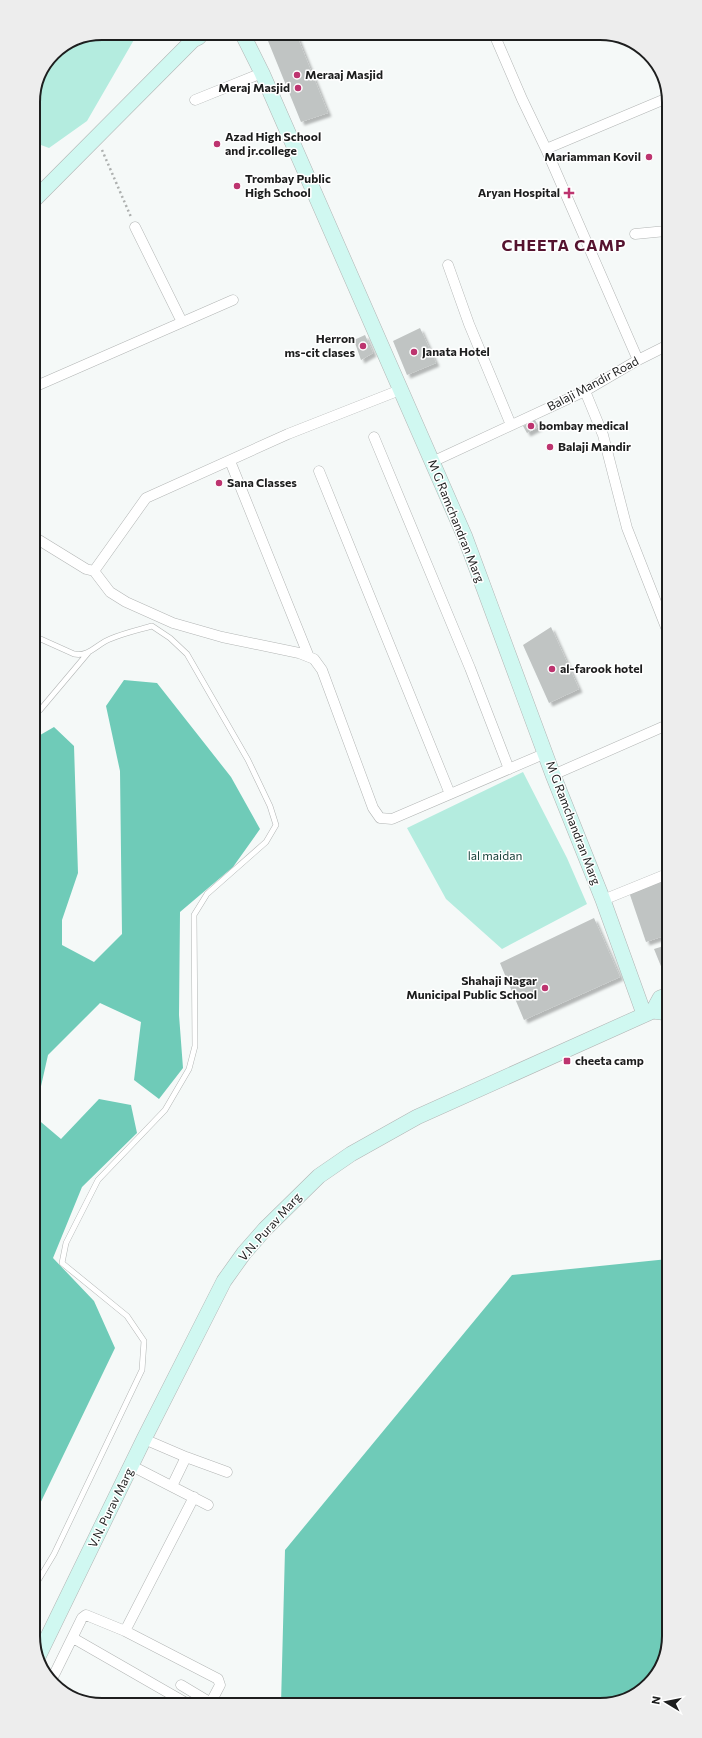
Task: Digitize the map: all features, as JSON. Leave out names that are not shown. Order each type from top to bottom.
[{"type":"street","points":[[40,194],[193,40]]},
{"type":"street","name":"M G Ramchandran Marg","points":[[246,40],[262,73],[465,537],[553,775],[603,900],[655,1013]]},
{"type":"street","points":[[497,40],[638,360]]},
{"type":"street","points":[[195,100],[262,73]]},
{"type":"street","points":[[546,149],[662,100]]},
{"type":"street","points":[[135,227],[182,322]]},
{"type":"street","points":[[635,234],[662,231]]},
{"type":"street","points":[[448,264],[469,324],[511,425]]},
{"type":"street","points":[[40,383],[232,300]]},
{"type":"street","name":"Balaji Mandir Road","points":[[432,462],[586,391],[638,360],[662,348]]},
{"type":"street","points":[[94,571],[146,498],[288,434],[400,390]]},
{"type":"street","points":[[586,391],[603,435],[627,528],[662,617]]},
{"type":"street","points":[[374,437],[470,668],[509,769]]},
{"type":"street","points":[[230,461],[309,657]]},
{"type":"street","points":[[319,471],[450,794]]},
{"type":"street","points":[[40,541],[86,569],[94,571],[110,592],[126,602],[173,623],[222,637],[299,653],[314,659],[322,670],[373,808],[380,818],[392,819],[546,753]]},
{"type":"street","points":[[553,775],[662,727]]},
{"type":"street","points":[[603,900],[662,876]]},
{"type":"street","name":"V.N. Purav Marg","points":[[42,1649],[144,1439],[224,1282],[244,1253],[265,1230],[319,1176],[352,1154],[417,1117],[655,1013],[660,998],[662,997]]},
{"type":"street","points":[[144,1439],[186,1457],[227,1472]]},
{"type":"street","points":[[172,1486],[186,1457]]},
{"type":"street","points":[[132,1466],[208,1505]]},
{"type":"street","points":[[125,1631],[194,1497]]},
{"type":"street","points":[[54,1675],[82,1618],[86,1615],[125,1631],[218,1679],[220,1685],[214,1698]]},
{"type":"street","points":[[73,1638],[178,1698]]},
{"type":"street","points":[[181,1685],[203,1698]]},
{"type":"lane","points":[[40,710],[88,653],[109,639],[152,626],[170,638],[187,654],[248,760],[270,806],[276,825],[266,842],[207,894],[194,915],[194,1046],[189,1069],[165,1110],[98,1180],[66,1243],[62,1263],[127,1316],[144,1341],[142,1370],[54,1554],[40,1577]]},
{"type":"lane","points":[[40,639],[74,654],[80,655],[88,653]]},
{"type":"path","points":[[97,136],[135,227]]},
{"type":"green space","points":[[134,40],[87,121],[49,148],[40,145],[40,98],[46,75],[53,64],[61,55],[71,48],[90,41]]},
{"type":"green space","points":[[124,680],[157,683],[231,777],[260,829],[233,867],[180,912],[179,1015],[183,1068],[159,1099],[134,1080],[141,1022],[100,1003],[48,1055],[40,1091],[40,735],[54,727],[74,746],[78,873],[62,920],[62,945],[94,962],[122,934],[120,771],[106,706]]},
{"type":"green space","name":"lal maidan","points":[[523,772],[567,858],[587,904],[502,949],[446,899],[407,828]]},
{"type":"green space","points":[[99,1099],[131,1105],[137,1133],[82,1187],[53,1258],[94,1301],[115,1348],[40,1504],[40,1121],[61,1139]]},
{"type":"green space","points":[[662,1260],[662,1636],[659,1656],[656,1663],[649,1674],[638,1685],[620,1695],[600,1698],[281,1698],[285,1550],[512,1275]]},
{"type":"building","name":"Meraaj Masjid","points":[[268,40],[299,40],[328,113],[301,122]]},
{"type":"building","name":"Janata Hotel","points":[[420,328],[436,363],[407,375],[393,341]]},
{"type":"building","name":"Herron ms-cit clases","points":[[365,335],[373,353],[361,360],[354,340]]},
{"type":"building","name":"bombay medical","points":[[535,420],[539,427],[527,433],[523,426]]},
{"type":"building","name":"al-farook hotel","points":[[551,627],[579,689],[549,703],[523,645]]},
{"type":"building","points":[[662,881],[662,937],[646,942],[629,892]]},
{"type":"building","points":[[594,918],[620,977],[524,1020],[500,963]]},
{"type":"building","points":[[662,947],[662,969],[654,949]]},
{"type":"place","name":"Meraaj Masjid","points":[[297,75]]},
{"type":"place","name":"Meraj Masjid","points":[[298,88]]},
{"type":"place","name":"Azad High School and jr.college","points":[[217,144]]},
{"type":"place","name":"Mariamman Kovil","points":[[649,157]]},
{"type":"place","name":"Trombay Public High School","points":[[237,186]]},
{"type":"place","name":"Aryan Hospital","points":[[569,193]]},
{"type":"place","name":"Herron ms-cit clases","points":[[363,346]]},
{"type":"place","name":"Janata Hotel","points":[[414,352]]},
{"type":"place","name":"bombay medical","points":[[531,426]]},
{"type":"place","name":"Balaji Mandir","points":[[550,447]]},
{"type":"place","name":"Sana Classes","points":[[219,483]]},
{"type":"place","name":"al-farook hotel","points":[[552,669]]},
{"type":"place","name":"Shahaji Nagar Municipal Public School","points":[[545,988]]},
{"type":"place","name":"cheeta camp","points":[[567,1061]]},
{"type":"district","name":"CHEETA CAMP","points":[[564,245]]}]
